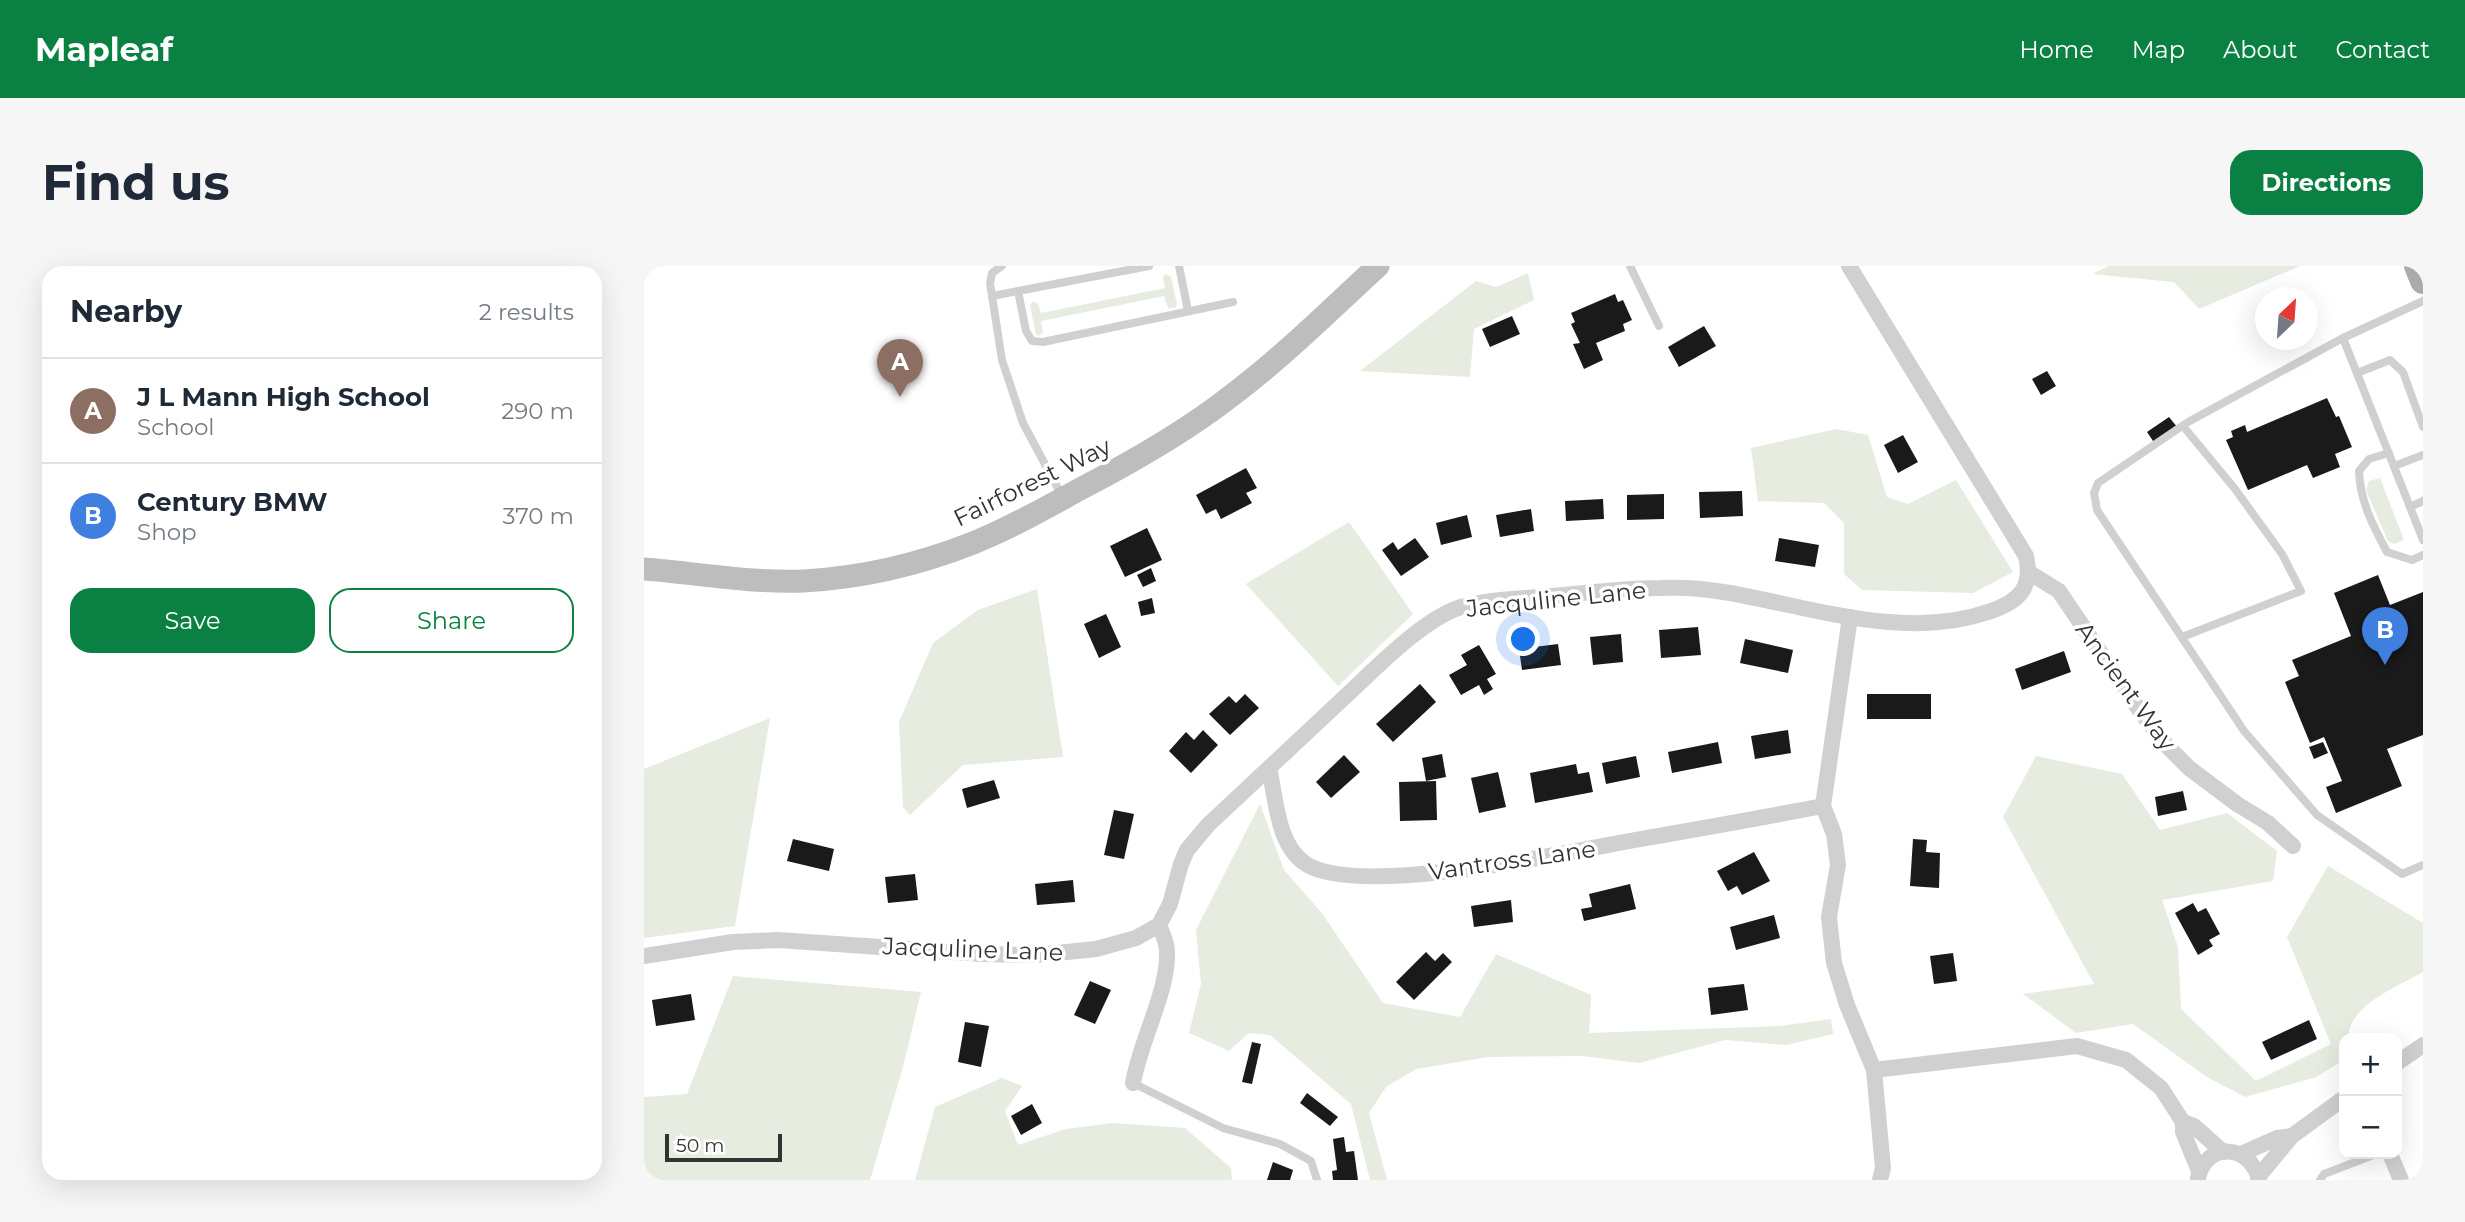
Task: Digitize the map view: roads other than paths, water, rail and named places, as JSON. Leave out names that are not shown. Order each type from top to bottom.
[{"type":"main road","name":"Fairforest Way","points":[[644,569],[726,579],[801,581],[876,571],[974,543],[1137,459],[1231,397],[1378,266]]},
{"type":"main road","points":[[2417,266],[2423,281]]},
{"type":"street","points":[[1849,266],[1992,503],[2013,533],[2026,556],[2030,573]]},
{"type":"street","name":"Jacquline Lane","points":[[644,956],[733,942],[778,940],[982,954],[1037,955],[1080,952],[1121,943],[1159,925],[1170,904],[1187,850],[1208,825],[1415,635],[1427,625],[1460,608],[1489,602],[1611,591],[1686,588],[1727,592],[1850,617],[1923,623],[1975,617],[2000,608],[2014,600],[2025,587],[2030,573]]},
{"type":"street","name":"Ancient Way","points":[[2030,573],[2059,591],[2140,711],[2167,746],[2189,768],[2268,823],[2293,846]]},
{"type":"street","points":[[1850,617],[1823,806],[1834,834],[1838,865],[1829,917],[1834,962],[1847,1005],[1874,1070],[1883,1168],[1880,1180]]},
{"type":"street","name":"Vantross Lane","points":[[1269,768],[1283,832],[1297,858],[1308,866],[1325,872],[1355,875],[1381,876],[1470,869],[1823,806]]},
{"type":"street","points":[[1133,1083],[1136,1064],[1166,976],[1167,948],[1159,925]]},
{"type":"street","points":[[2402,1060],[2423,1045]]},
{"type":"street","points":[[1874,1070],[2077,1046],[2126,1060],[2161,1088],[2183,1122],[2183,1132],[2198,1176]]},
{"type":"street","points":[[2198,1176],[2211,1157],[2223,1152],[2241,1154],[2250,1160],[2258,1179],[2292,1136],[2339,1102]]},
{"type":"street","points":[[2183,1122],[2194,1126],[2223,1152]]},
{"type":"street","points":[[2241,1154],[2277,1138],[2292,1136]]},
{"type":"street","points":[[2392,1159],[2401,1180]]},
{"type":"lane","points":[[1002,266],[992,273],[990,283],[1002,360],[1023,423],[1063,499]]},
{"type":"lane","points":[[992,296],[1149,266]]},
{"type":"lane","points":[[1179,266],[1188,311]]},
{"type":"lane","points":[[1630,266],[1658,326]]},
{"type":"lane","points":[[1018,291],[1026,331],[1032,341],[1043,342],[1233,302]]},
{"type":"lane","points":[[2423,302],[2343,338],[2183,426],[2098,483],[2094,493],[2097,510],[2244,731],[2317,815],[2402,874],[2423,865]]},
{"type":"lane","points":[[2343,338],[2423,540]]},
{"type":"lane","points":[[2357,373],[2390,360],[2403,372],[2423,427]]},
{"type":"lane","points":[[2182,637],[2301,591],[2291,568],[2259,522],[2183,426]]},
{"type":"lane","points":[[2389,453],[2370,459],[2359,471],[2360,490],[2373,526],[2388,552],[2412,560],[2423,555]]},
{"type":"lane","points":[[2394,466],[2423,455]]},
{"type":"lane","points":[[2410,507],[2423,501]]},
{"type":"lane","points":[[1133,1083],[1223,1128],[1280,1144],[1311,1161],[1317,1180]]},
{"type":"lane","points":[[2320,1180],[2324,1174],[2362,1159]]},
{"type":"place","name":"J L Mann High School","points":[[900,397]]},
{"type":"place","name":"Century BMW","points":[[2385,665]]}]
